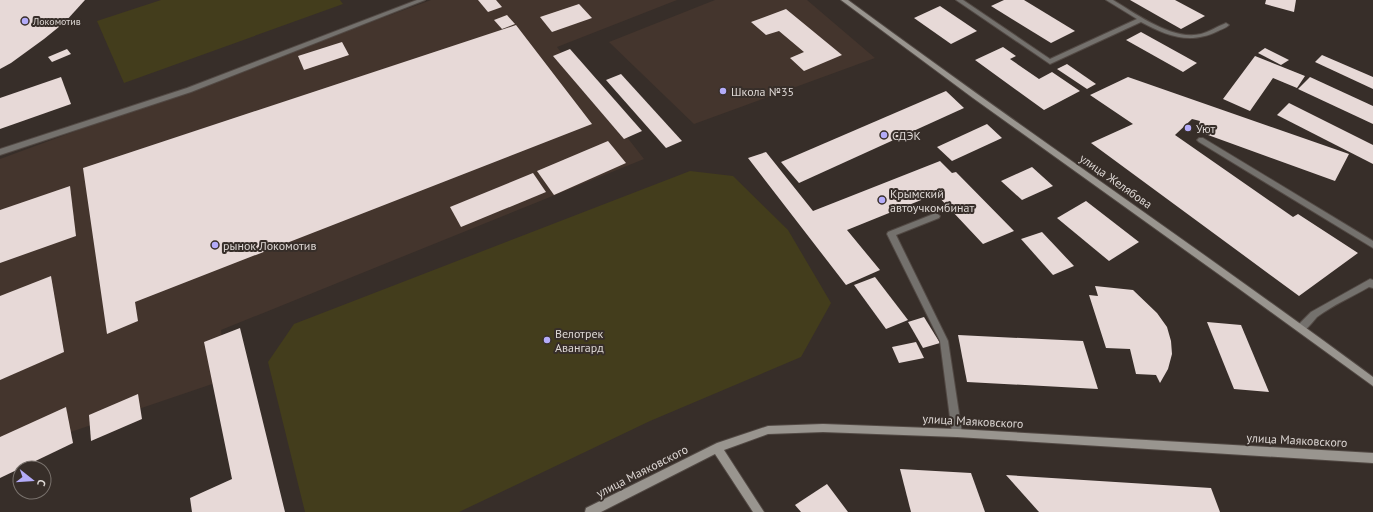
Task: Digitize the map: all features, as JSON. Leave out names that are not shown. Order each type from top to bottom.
[{"type":"main road","name":"улица Желябова","points":[[844,0],[919,56],[1301,328],[1373,382]]},
{"type":"main road","name":"улица Маяковского","points":[[590,512],[717,448],[768,430],[823,428],[957,433],[1373,458]]},
{"type":"main road","points":[[717,448],[760,512]]},
{"type":"lane","points":[[0,152],[189,90],[422,0]]},
{"type":"lane","points":[[1109,0],[1154,26],[1179,35],[1200,36],[1226,25]]},
{"type":"lane","points":[[963,1],[1050,62],[1142,19]]},
{"type":"lane","points":[[1202,140],[1373,245]]},
{"type":"lane","points":[[936,216],[891,234],[944,341],[957,433]]},
{"type":"lane","points":[[1301,328],[1314,315],[1372,282]]},
{"type":"shaded area","points":[[161,0],[340,0],[343,4],[124,83],[97,21]]},
{"type":"shaded area","name":"рынок Локомотив","points":[[431,0],[677,0],[557,47],[644,159],[221,330],[227,379],[0,456],[0,159]]},
{"type":"shaded area","name":"Школа №35","points":[[715,0],[807,0],[875,58],[694,124],[609,42]]},
{"type":"shaded area","name":"Велотрек Авангард","points":[[690,171],[733,176],[788,230],[831,303],[801,357],[650,421],[459,512],[305,512],[268,362],[294,324]]},
{"type":"building","name":"Локомотив","points":[[0,0],[85,0],[65,22],[11,63],[0,69]]},
{"type":"building","points":[[478,0],[496,0],[502,7],[488,12]]},
{"type":"building","points":[[1004,0],[1024,0],[1075,31],[1051,43],[991,6]]},
{"type":"building","points":[[1130,0],[1175,0],[1205,16],[1181,29]]},
{"type":"building","points":[[1266,0],[1296,0],[1294,12],[1265,4]]},
{"type":"building","points":[[579,4],[592,18],[552,32],[540,17]]},
{"type":"building","points":[[940,6],[977,31],[951,44],[914,18]]},
{"type":"building","points":[[786,9],[842,55],[804,71],[790,58],[804,52],[779,31],[766,35],[751,22]]},
{"type":"building","points":[[507,15],[515,24],[502,29],[494,20]]},
{"type":"building","points":[[516,25],[592,124],[135,302],[138,321],[107,334],[83,168]]},
{"type":"building","points":[[1141,32],[1197,63],[1183,72],[1126,40]]},
{"type":"building","points":[[342,42],[349,55],[304,70],[298,56]]},
{"type":"building","points":[[1003,47],[1016,56],[1010,59],[1039,79],[1052,72],[1080,91],[1044,110],[975,60]]},
{"type":"building","points":[[1265,48],[1289,60],[1281,65],[1258,53]]},
{"type":"building","points":[[67,49],[71,54],[52,62],[48,57]]},
{"type":"building","points":[[570,49],[642,131],[624,139],[553,56]]},
{"type":"building","points":[[1322,55],[1373,77],[1373,89],[1315,62]]},
{"type":"building","points":[[1255,56],[1305,76],[1297,88],[1273,78],[1250,111],[1223,99]]},
{"type":"building","points":[[1067,64],[1096,84],[1087,89],[1057,69]]},
{"type":"building","points":[[621,74],[682,141],[666,148],[606,80]]},
{"type":"building","points":[[61,77],[71,104],[0,129],[0,98]]},
{"type":"building","points":[[1128,77],[1349,154],[1335,181],[1197,131],[1200,121],[1192,119],[1175,135],[1293,217],[1298,214],[1358,253],[1299,296],[1091,143],[1133,124],[1090,95]]},
{"type":"building","points":[[1310,77],[1373,106],[1373,124],[1298,89]]},
{"type":"building","points":[[946,91],[964,108],[799,183],[781,162]]},
{"type":"building","points":[[1289,103],[1373,145],[1373,164],[1277,115]]},
{"type":"building","points":[[987,124],[1002,138],[952,161],[937,147]]},
{"type":"building","points":[[608,141],[626,163],[554,195],[537,171]]},
{"type":"building","points":[[766,152],[813,211],[940,161],[952,173],[956,172],[1014,231],[983,244],[936,194],[847,230],[880,270],[846,285],[748,158]]},
{"type":"building","points":[[1032,167],[1053,186],[1022,200],[1001,181]]},
{"type":"building","points":[[533,173],[546,192],[461,227],[450,207]]},
{"type":"building","points":[[70,186],[76,236],[0,263],[0,210]]},
{"type":"building","points":[[1086,201],[1139,242],[1109,261],[1057,218]]},
{"type":"building","points":[[1042,232],[1074,266],[1053,275],[1021,239]]},
{"type":"building","points":[[51,276],[64,352],[0,380],[0,296]]},
{"type":"building","points":[[875,277],[908,320],[886,329],[854,285]]},
{"type":"building","points":[[1095,286],[1133,290],[1157,313],[1167,327],[1171,341],[1172,354],[1168,369],[1160,383],[1156,375],[1136,374],[1130,349],[1106,348],[1089,295],[1098,296]]},
{"type":"building","points":[[924,317],[940,343],[923,348],[908,322]]},
{"type":"building","points":[[1207,322],[1241,325],[1269,392],[1234,389]]},
{"type":"building","points":[[240,328],[285,512],[192,512],[190,498],[232,479],[204,342]]},
{"type":"building","points":[[958,335],[1083,341],[1098,389],[967,382]]},
{"type":"building","points":[[916,342],[924,358],[899,363],[892,347]]},
{"type":"building","points":[[138,394],[142,419],[91,441],[89,415]]},
{"type":"building","points":[[66,407],[73,443],[38,460],[12,460],[12,472],[0,478],[0,437]]},
{"type":"building","points":[[900,469],[971,473],[985,512],[911,512]]},
{"type":"building","points":[[1006,475],[1211,488],[1220,512],[1039,512]]},
{"type":"building","points":[[827,484],[848,512],[801,512],[795,505]]},
{"type":"place","name":"Локомотив","points":[[25,21]]},
{"type":"place","name":"Школа №35","points":[[723,91]]},
{"type":"place","name":"Уют","points":[[1188,128]]},
{"type":"place","name":"СДЭК","points":[[884,135]]},
{"type":"place","name":"Крымский автоучкомбинат","points":[[882,200]]},
{"type":"place","name":"рынок Локомотив","points":[[215,245]]},
{"type":"place","name":"Велотрек Авангард","points":[[547,340]]}]
